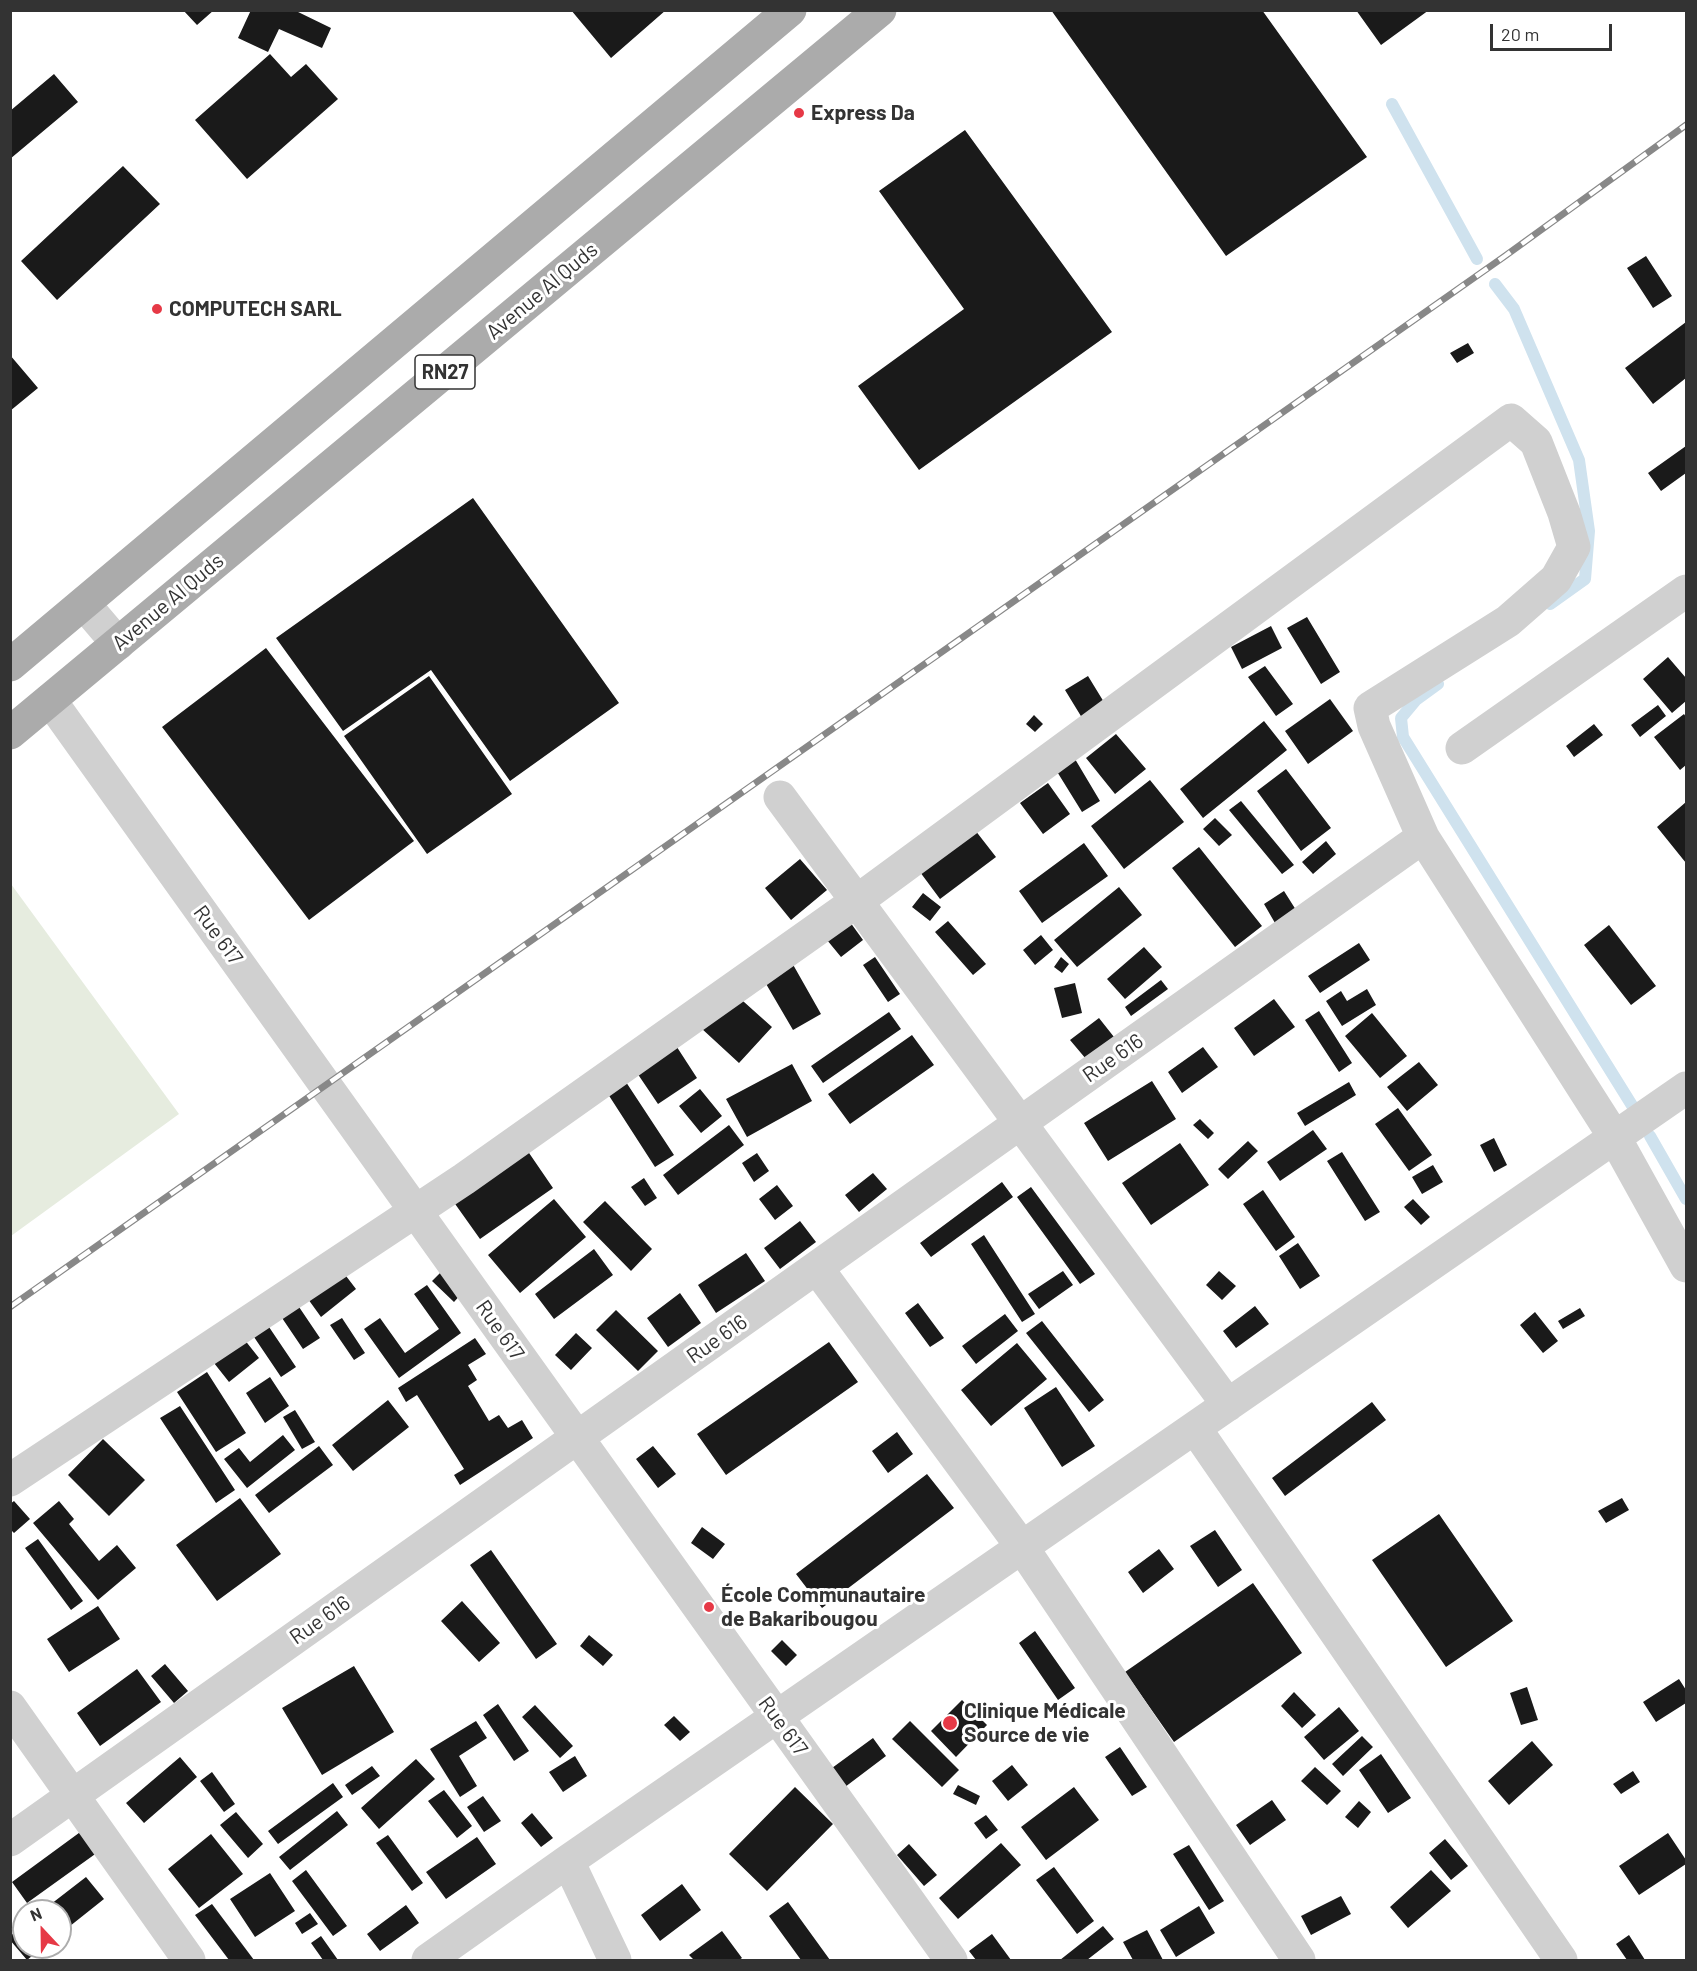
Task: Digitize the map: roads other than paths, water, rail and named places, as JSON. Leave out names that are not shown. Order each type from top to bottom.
[{"type":"main road","name":"RN27","points":[[10,665],[790,10]]},
{"type":"main road","name":"Avenue Al Quds","points":[[10,734],[880,10]]},
{"type":"street","points":[[10,1480],[416,1212],[856,901],[1511,420],[1536,442],[1564,513],[1574,547],[1556,579],[1508,621],[1370,708],[1374,726],[1423,837],[1615,1138],[1686,1266]]},
{"type":"street","points":[[1462,748],[1686,591]]},
{"type":"street","points":[[84,604],[118,644]]},
{"type":"street","name":"Rue 617","points":[[50,700],[951,1960]]},
{"type":"street","points":[[780,797],[1228,1405]]},
{"type":"street","name":"Rue 616","points":[[10,1840],[1423,837]]},
{"type":"street","points":[[428,1960],[1686,1088]]},
{"type":"street","points":[[817,1268],[1022,1547],[1299,1960]]},
{"type":"street","points":[[1195,1428],[1561,1960]]},
{"type":"street","points":[[10,1707],[189,1960]]},
{"type":"street","points":[[568,1861],[615,1960]]},
{"type":"waterway","points":[[1392,104],[1477,259]]},
{"type":"waterway","points":[[1495,284],[1514,309],[1579,460],[1589,531],[1585,579],[1550,604]]},
{"type":"waterway","points":[[1438,684],[1416,700],[1401,718],[1403,737],[1633,1107]]},
{"type":"waterway","points":[[1650,1136],[1686,1199]]},
{"type":"railway","points":[[10,1307],[1505,256],[1686,125]]},
{"type":"place","name":"Express Da","points":[[799,113]]},
{"type":"place","name":"COMPUTECH SARL","points":[[157,309]]},
{"type":"place","name":"École Communautaire de Bakaribougou","points":[[709,1607]]},
{"type":"place","name":"Clinique Médicale Source de vie","points":[[950,1723]]}]
